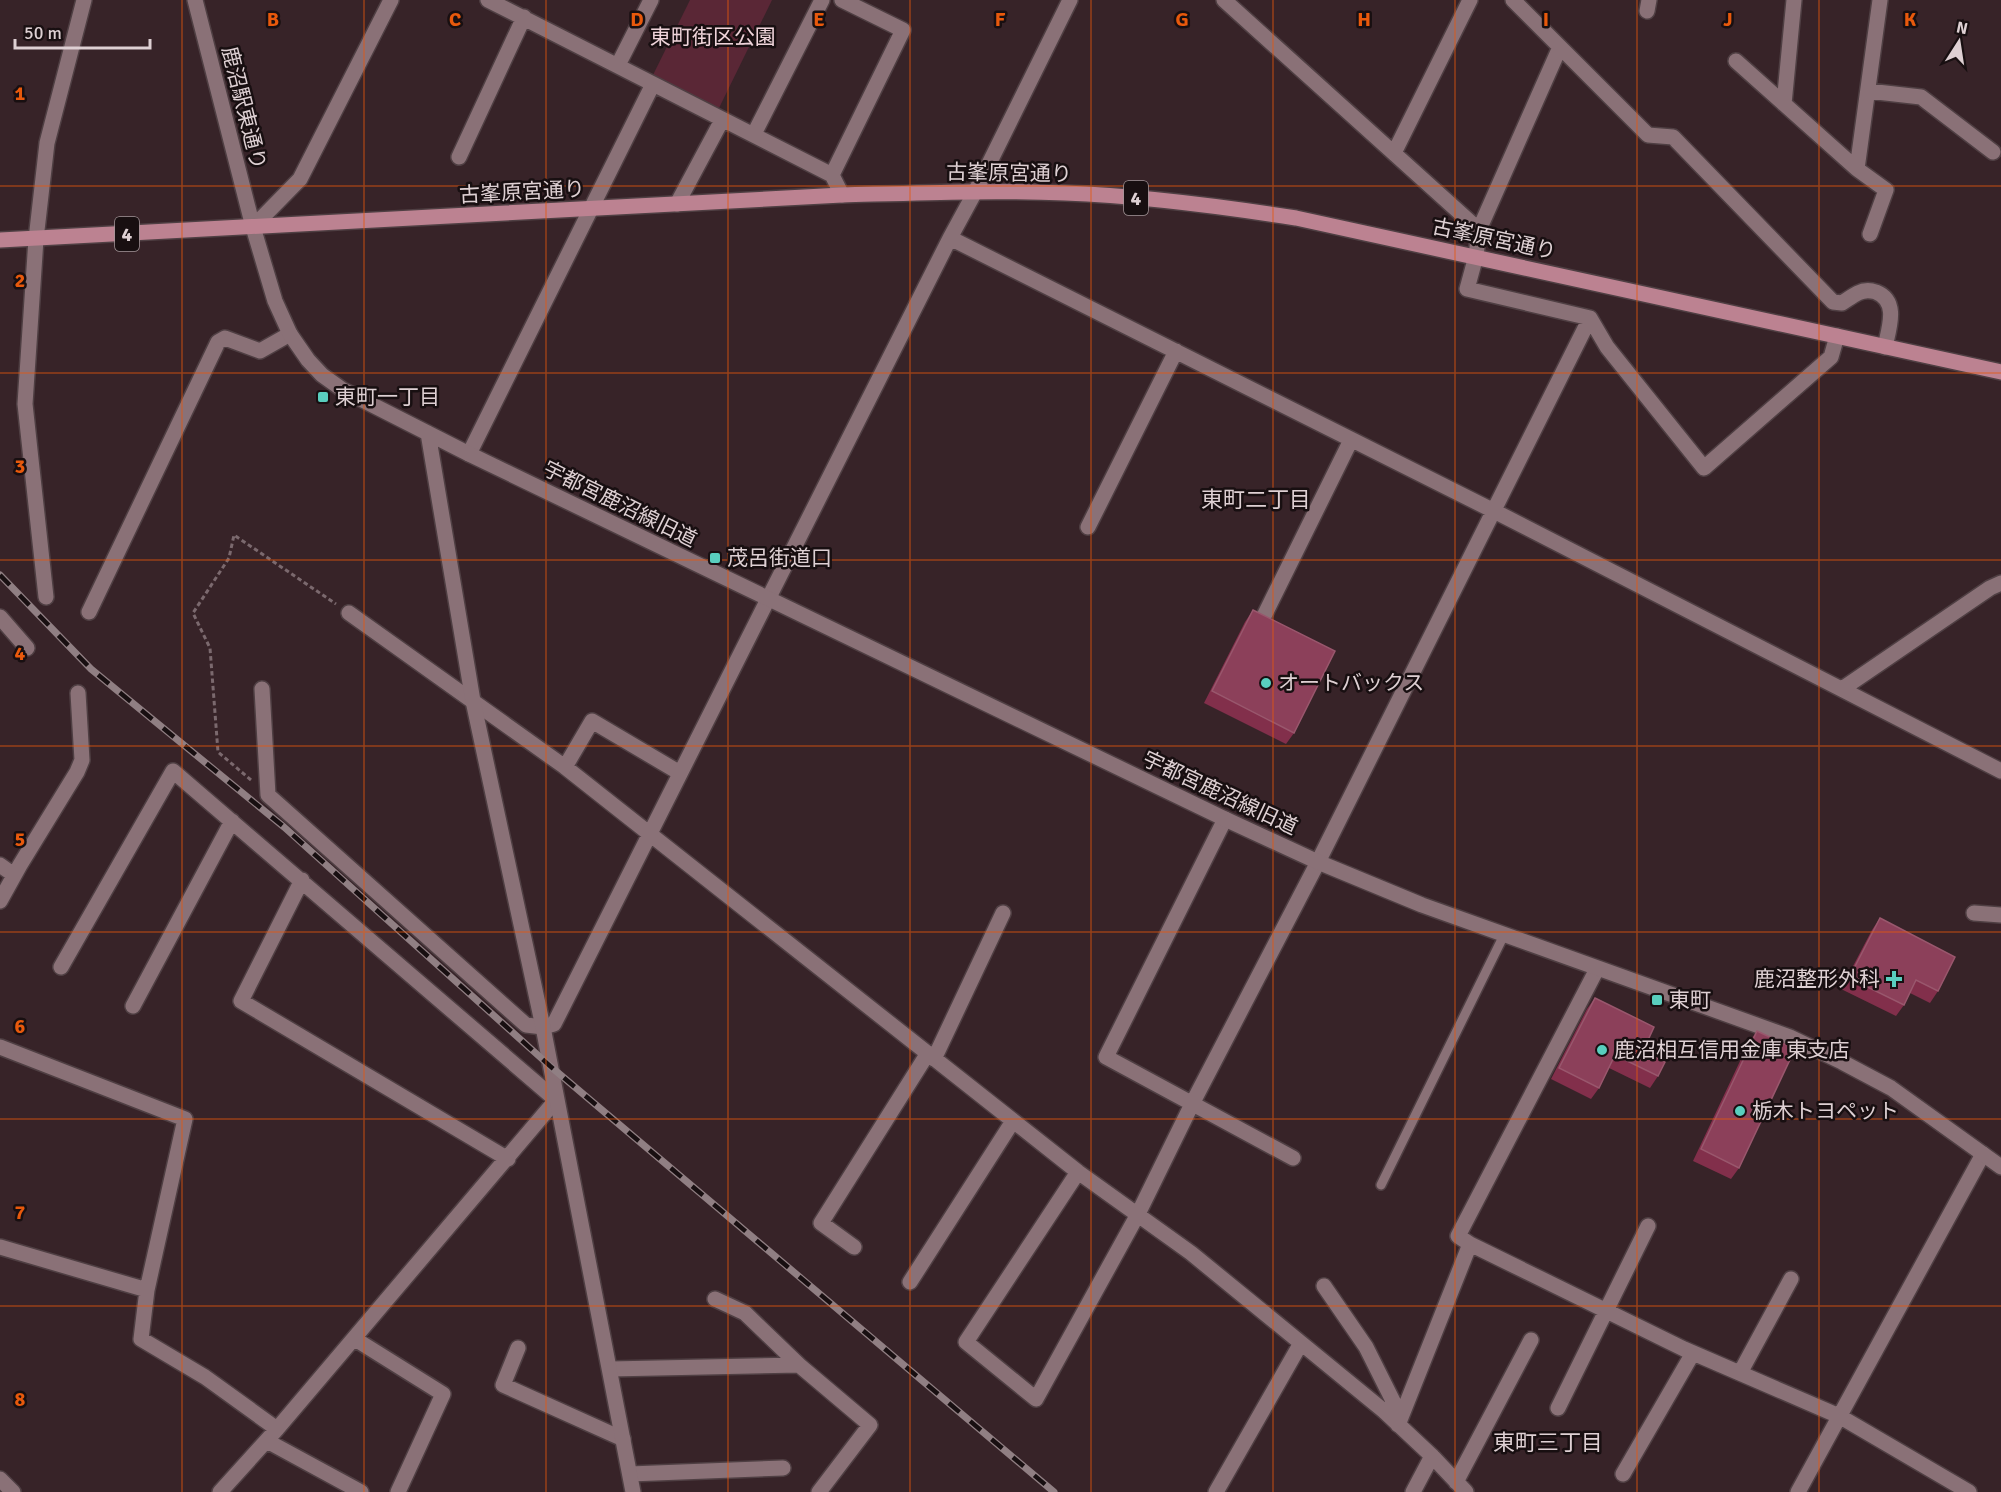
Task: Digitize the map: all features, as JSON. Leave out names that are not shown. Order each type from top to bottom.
[{"type":"main road","name":"古峯原宮通り","points":[[0,240],[842,195],[975,192],[1065,193],[1213,205],[1296,218],[2001,372]]},
{"type":"street","points":[[46,597],[25,404],[36,239],[47,143],[84,0]]},
{"type":"street","name":"鹿沼駅東通り","points":[[195,0],[253,227],[275,301],[290,334]]},
{"type":"street","points":[[253,227],[300,179],[391,0]]},
{"type":"street","points":[[488,0],[832,175],[842,195]]},
{"type":"street","points":[[618,65],[651,0]]},
{"type":"street","points":[[754,134],[822,0]]},
{"type":"street","points":[[832,175],[903,30],[842,0]]},
{"type":"street","points":[[262,689],[268,795],[526,1025],[543,1027],[554,1024],[1070,0]]},
{"type":"street","points":[[1224,0],[1479,230]]},
{"type":"street","points":[[1394,153],[1470,0]]},
{"type":"street","points":[[1513,0],[1648,135],[1673,136],[1833,302],[1842,303],[1859,292],[1869,290],[1888,300],[1891,308],[1886,347]]},
{"type":"street","points":[[1784,104],[1794,0]]},
{"type":"street","points":[[1857,170],[1880,0]]},
{"type":"street","points":[[459,157],[524,17]]},
{"type":"street","points":[[1560,47],[1479,230],[1476,256],[1467,289],[1590,318],[1607,347],[1704,468],[1831,357],[1837,336]]},
{"type":"street","points":[[1736,61],[1857,170],[1886,190],[1870,234]]},
{"type":"street","points":[[469,454],[653,84]]},
{"type":"street","points":[[1868,91],[1921,97],[1993,152]]},
{"type":"street","points":[[677,204],[722,120]]},
{"type":"street","points":[[950,238],[1494,511],[2001,771]]},
{"type":"street","points":[[1078,1172],[966,1342],[1036,1399],[1138,1214],[1192,1104],[1318,862],[1590,318]]},
{"type":"street","points":[[89,612],[218,342],[225,338],[260,351],[290,334]]},
{"type":"street","name":"宇都宮鹿沼線旧道","points":[[290,334],[308,360],[322,375],[343,390],[469,454],[1318,862],[1422,905],[1790,1037],[1891,1088],[2001,1167]]},
{"type":"street","points":[[1088,527],[1176,351]]},
{"type":"street","points":[[428,433],[473,701],[543,1027],[633,1492]]},
{"type":"street","points":[[1262,620],[1351,440]]},
{"type":"street","points":[[1842,689],[2001,583]]},
{"type":"street","points":[[349,613],[565,767],[1078,1172],[1191,1253],[1400,1421],[1461,1487],[1531,1340]]},
{"type":"street","points":[[0,617],[27,648]]},
{"type":"street","points":[[0,901],[82,760],[78,693]]},
{"type":"street","points":[[565,767],[592,721],[680,773]]},
{"type":"street","points":[[61,967],[173,771],[556,1100]]},
{"type":"street","points":[[1225,819],[1106,1057],[1293,1158]]},
{"type":"street","points":[[133,1006],[232,821]]},
{"type":"street","points":[[0,865],[14,875]]},
{"type":"street","points":[[302,880],[241,1001],[508,1159]]},
{"type":"street","points":[[854,1247],[821,1223],[931,1056],[1003,913]]},
{"type":"street","points":[[1974,914],[2001,915]]},
{"type":"street","points":[[1597,969],[1458,1236],[1470,1244],[1693,1353],[1839,1416],[1969,1492]]},
{"type":"street","points":[[0,1047],[185,1119],[147,1290],[141,1339],[205,1377],[272,1435],[361,1492]]},
{"type":"street","points":[[220,1492],[355,1339],[556,1100]]},
{"type":"street","points":[[910,1282],[1013,1121]]},
{"type":"street","points":[[1798,1492],[1983,1154]]},
{"type":"street","points":[[1558,1408],[1648,1226]]},
{"type":"street","points":[[1400,1421],[1470,1244]]},
{"type":"street","points":[[0,1246],[147,1290]]},
{"type":"street","points":[[1740,1373],[1791,1279]]},
{"type":"street","points":[[1324,1286],[1366,1347],[1400,1421]]},
{"type":"street","points":[[715,1299],[745,1313],[799,1365],[870,1425],[819,1492]]},
{"type":"street","points":[[355,1339],[443,1394],[398,1492]]},
{"type":"street","points":[[1216,1492],[1301,1343]]},
{"type":"street","points":[[518,1348],[503,1385],[623,1439]]},
{"type":"street","points":[[1623,1474],[1693,1353]]},
{"type":"street","points":[[610,1369],[799,1365]]},
{"type":"street","points":[[1413,1492],[1432,1456]]},
{"type":"street","points":[[630,1474],[783,1468]]},
{"type":"street","points":[[0,1479],[13,1492]]},
{"type":"lane","points":[[1381,1185],[1504,935]]},
{"type":"path","points":[[268,795],[218,752],[210,648],[193,613],[229,558],[234,535],[349,613]]},
{"type":"green space","name":"東町街区公園","points":[[690,0],[772,0],[719,108],[653,75]]},
{"type":"building","name":"オートバックス","points":[[1253,610],[1335,651],[1294,733],[1212,691]]},
{"type":"building","name":"鹿沼整形外科","points":[[1880,918],[1955,957],[1938,991],[1916,980],[1904,1005],[1849,978]]},
{"type":"building","name":"鹿沼相互信用金庫 東支店","points":[[1595,998],[1654,1027],[1643,1051],[1665,1062],[1658,1076],[1615,1055],[1599,1088],[1559,1068]]},
{"type":"building","name":"栃木トヨペット","points":[[1757,1031],[1795,1049],[1739,1168],[1701,1149]]},
{"type":"railway","points":[[0,575],[91,669],[284,827],[550,1066],[1054,1492]]},
{"type":"place","name":"東町一丁目","points":[[323,397]]},
{"type":"place","name":"茂呂街道口","points":[[715,558]]},
{"type":"place","name":"オートバックス","points":[[1266,683]]},
{"type":"place","name":"鹿沼整形外科","points":[[1894,979]]},
{"type":"place","name":"東町","points":[[1657,1000]]},
{"type":"place","name":"鹿沼相互信用金庫 東支店","points":[[1602,1050]]},
{"type":"place","name":"栃木トヨペット","points":[[1740,1111]]},
{"type":"district","name":"東町二丁目","points":[[1256,499]]},
{"type":"district","name":"東町三丁目","points":[[1548,1442]]}]
